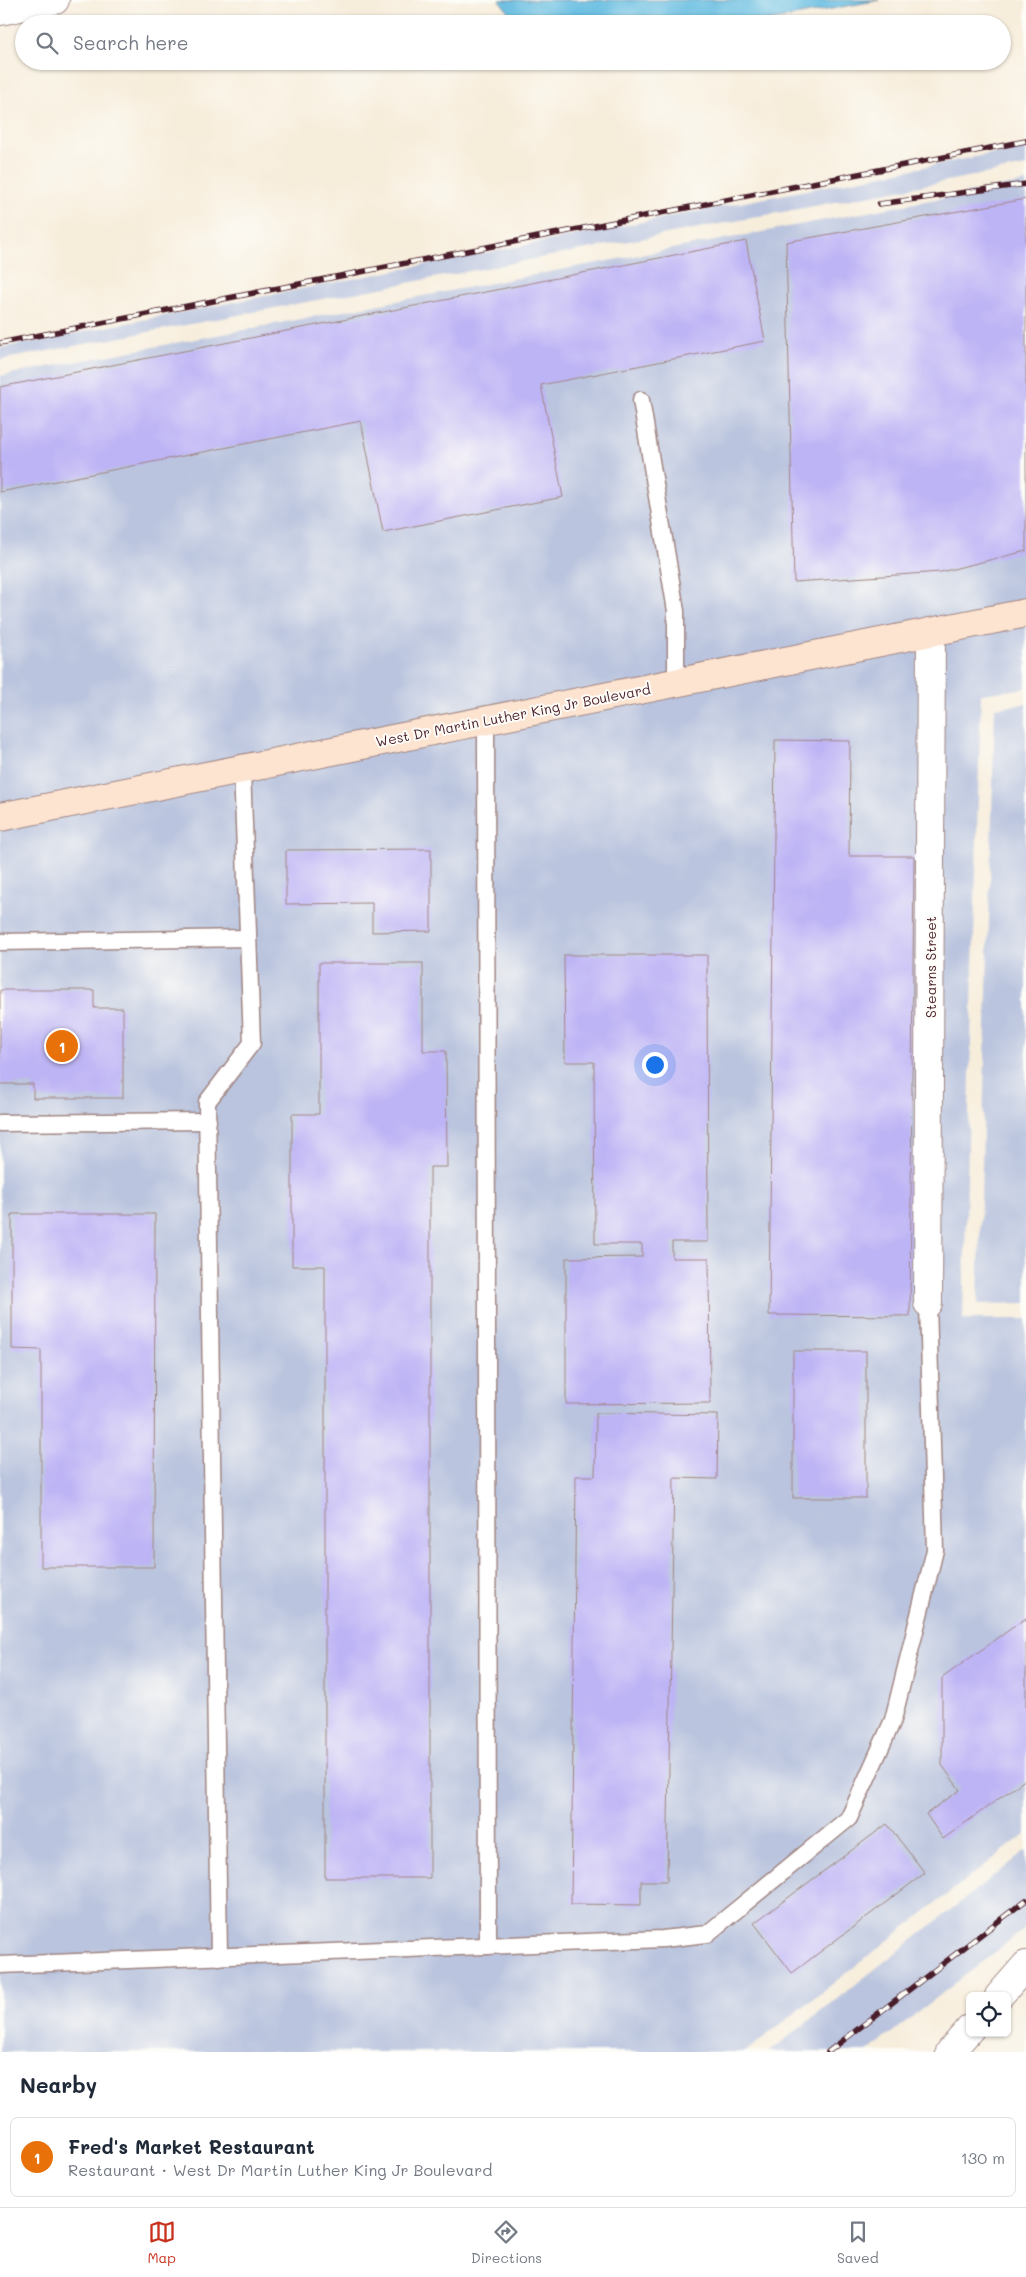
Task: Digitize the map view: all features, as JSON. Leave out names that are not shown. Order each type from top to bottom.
[{"type":"street","points":[[0,11],[54,0]]},
{"type":"street","name":"West Dr Martin Luther King Jr Boulevard","points":[[0,817],[1026,613]]},
{"type":"street","name":"Stearns Street","points":[[928,1303],[931,632]]},
{"type":"street","points":[[1002,1992],[1026,1964]]},
{"type":"street","points":[[950,2052],[966,2034]]},
{"type":"lane","points":[[641,400],[676,610],[676,683]]},
{"type":"lane","points":[[486,720],[488,1946]]},
{"type":"lane","points":[[219,1957],[207,1102],[252,1043],[242,769]]},
{"type":"lane","points":[[0,942],[248,938]]},
{"type":"lane","points":[[0,1124],[208,1121]]},
{"type":"lane","points":[[0,1965],[663,1939],[707,1934],[849,1818],[893,1720],[935,1550],[928,1303]]},
{"type":"shaded area","points":[[1026,147],[1026,166],[0,360],[0,348]]},
{"type":"shaded area","points":[[1026,182],[1026,688],[981,694],[963,1319],[1026,1319],[1026,1833],[745,2052],[0,2052],[0,376]]},
{"type":"shaded area","points":[[1026,704],[1026,1303],[978,1304],[995,708]]},
{"type":"shaded area","points":[[1026,1851],[1026,1928],[867,2052],[769,2052]]},
{"type":"water","points":[[499,0],[879,0],[800,15],[511,15]]},
{"type":"building","points":[[1026,199],[1026,551],[941,572],[794,582],[786,242]]},
{"type":"building","points":[[746,241],[765,341],[541,385],[563,497],[383,532],[361,421],[0,492],[0,387]]},
{"type":"building","points":[[775,740],[850,741],[849,856],[914,856],[910,1316],[769,1315]]},
{"type":"building","points":[[431,849],[431,931],[372,932],[372,903],[286,904],[286,850]]},
{"type":"building","points":[[564,955],[707,955],[708,1242],[672,1242],[672,1258],[709,1258],[710,1403],[566,1404],[566,1258],[642,1257],[642,1244],[595,1244],[594,1062],[565,1062]]},
{"type":"building","points":[[319,963],[423,963],[423,1051],[446,1051],[447,1167],[430,1167],[430,1878],[325,1878],[325,1266],[292,1266],[292,1114],[319,1114]]},
{"type":"building","points":[[0,990],[94,990],[94,1008],[123,1008],[123,1098],[33,1098],[33,1084],[0,1084]]},
{"type":"building","points":[[12,1214],[155,1214],[154,1567],[41,1567],[41,1350],[12,1349]]},
{"type":"building","points":[[793,1351],[866,1351],[866,1498],[793,1498]]},
{"type":"building","points":[[596,1413],[718,1415],[717,1479],[674,1478],[667,1881],[641,1881],[641,1905],[571,1904],[576,1476],[595,1476]]},
{"type":"building","points":[[1026,1618],[1026,1779],[943,1839],[926,1814],[960,1790],[942,1765],[942,1678]]},
{"type":"building","points":[[887,1824],[925,1873],[792,1973],[754,1923]]},
{"type":"railway","points":[[0,343],[1026,141]]},
{"type":"railway","points":[[879,204],[1026,184]]},
{"type":"railway","points":[[828,2052],[1026,1900]]},
{"type":"place","name":"Fred's Market Restaurant","points":[[62,1046]]}]
